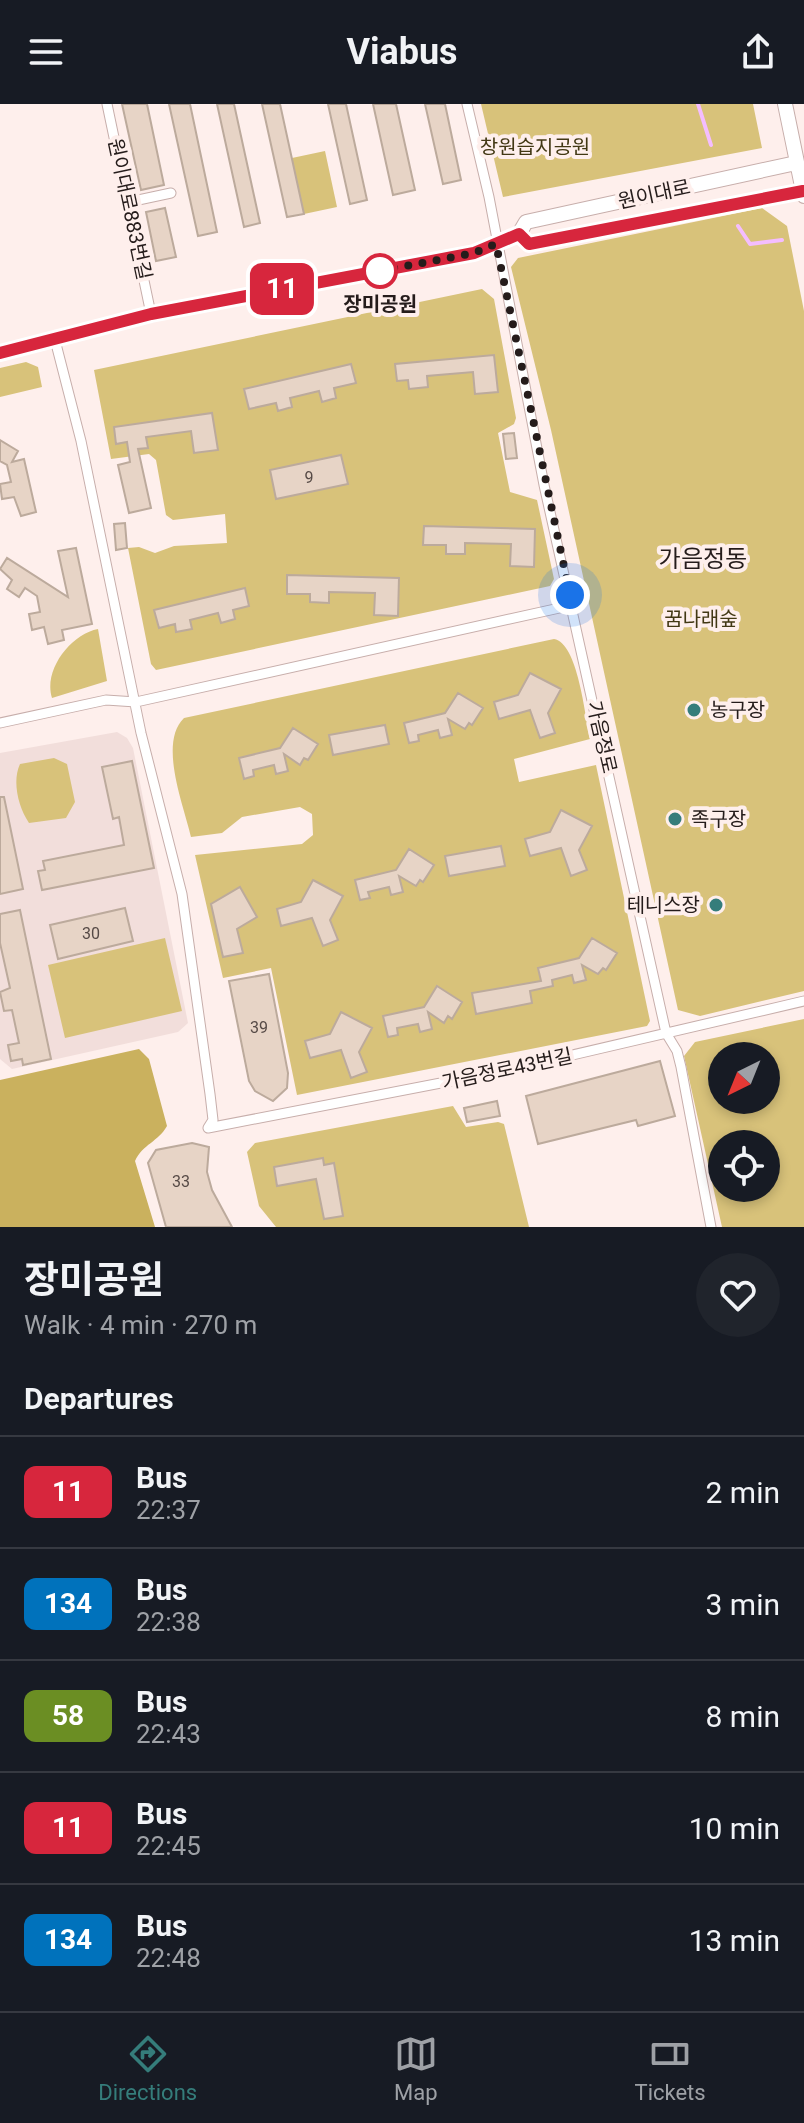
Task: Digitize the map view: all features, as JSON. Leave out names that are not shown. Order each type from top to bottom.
[{"type":"main road","points":[[785,104],[804,194]]},
{"type":"main road","name":"원이대로","points":[[0,353],[151,314],[474,253],[519,234],[526,222],[796,163]]},
{"type":"main road","name":"원이대로","points":[[519,234],[529,244],[804,194]]},
{"type":"street","name":"원이대로883번길","points":[[107,104],[151,314]]},
{"type":"street","name":"가음정로","points":[[467,104],[666,1033],[679,1059],[711,1227]]},
{"type":"street","points":[[129,202],[171,193]]},
{"type":"street","points":[[55,340],[81,441],[136,702]]},
{"type":"street","points":[[0,723],[106,700],[136,702],[573,605]]},
{"type":"street","name":"가음정로43번길","points":[[136,702],[184,906],[213,1120],[208,1128],[508,1070],[804,1001]]},
{"type":"shaded area","points":[[117,732],[127,738],[133,748],[188,1023],[178,1032],[12,1069],[0,1059],[0,753]]},
{"type":"shaded area","points":[[139,1049],[149,1059],[167,1126],[135,1161],[155,1227],[0,1227],[0,1080]]},
{"type":"green space","name":"창원습지공원","points":[[481,104],[753,104],[762,148],[503,197]]},
{"type":"green space","points":[[325,151],[337,207],[304,214],[292,158]]},
{"type":"green space","name":"꿈나래숲","points":[[762,208],[787,226],[804,311],[804,991],[700,1016],[678,1010],[551,430],[511,267],[518,258]]},
{"type":"green space","points":[[482,289],[494,299],[516,418],[514,424],[498,433],[510,492],[537,500],[554,579],[550,586],[156,670],[151,664],[128,548],[139,547],[155,553],[174,546],[227,543],[225,514],[173,520],[166,515],[156,460],[149,454],[111,459],[94,370]]},
{"type":"green space","points":[[26,362],[38,367],[42,387],[0,397],[0,368]]},
{"type":"green space","points":[[98,629],[107,681],[52,698],[50,687],[55,665],[78,638]]},
{"type":"green space","points":[[554,639],[569,653],[575,666],[590,739],[514,759],[519,782],[596,765],[650,1021],[647,1026],[297,1095],[271,968],[223,978],[195,855],[302,844],[313,835],[312,814],[300,807],[242,817],[222,833],[191,837],[175,775],[173,743],[177,729],[184,718]]},
{"type":"green space","points":[[54,758],[67,764],[75,802],[66,818],[29,823],[17,794],[16,778],[20,764]]},
{"type":"green space","points":[[165,938],[182,1011],[65,1038],[48,965]]},
{"type":"green space","points":[[804,1019],[804,1227],[722,1227],[716,1202],[780,1202],[780,1130],[708,1130],[708,1164],[684,1056],[695,1042]]},
{"type":"green space","points":[[453,1106],[466,1127],[498,1122],[504,1124],[529,1227],[276,1227],[259,1206],[247,1152],[255,1143]]},
{"type":"building","points":[[122,104],[147,104],[164,185],[141,190]]},
{"type":"building","points":[[169,104],[190,104],[217,232],[198,236]]},
{"type":"building","points":[[217,104],[234,104],[260,223],[244,227]]},
{"type":"building","points":[[262,104],[280,104],[304,214],[287,217]]},
{"type":"building","points":[[328,104],[346,104],[367,200],[350,204]]},
{"type":"building","points":[[373,104],[396,104],[415,190],[393,195]]},
{"type":"building","points":[[425,104],[445,104],[461,180],[443,184]]},
{"type":"building","points":[[165,208],[176,257],[156,261],[146,212]]},
{"type":"building","points":[[494,355],[498,392],[475,394],[473,372],[427,376],[428,387],[409,389],[408,380],[397,381],[395,364]]},
{"type":"building","points":[[351,364],[356,383],[334,388],[336,398],[322,402],[319,391],[290,398],[292,407],[278,411],[276,403],[249,409],[244,389]]},
{"type":"building","points":[[212,413],[218,450],[194,453],[191,431],[146,437],[148,448],[138,449],[151,508],[129,513],[118,465],[130,462],[127,442],[116,444],[114,427]]},
{"type":"building","points":[[514,433],[517,458],[506,459],[503,434]]},
{"type":"building","points":[[0,440],[18,451],[12,462],[24,459],[36,512],[21,516],[14,497],[2,499],[0,484],[11,482],[7,465],[0,461]]},
{"type":"building","points":[[341,455],[348,484],[276,499],[270,470]]},
{"type":"building","points":[[125,523],[127,548],[116,550],[114,524]]},
{"type":"building","points":[[424,526],[535,529],[534,567],[510,566],[511,544],[465,543],[465,554],[446,554],[446,545],[423,545]]},
{"type":"building","points":[[76,548],[92,624],[62,630],[64,640],[48,644],[44,627],[32,630],[29,614],[40,612],[37,596],[25,588],[19,597],[7,589],[12,580],[0,569],[7,558],[68,597],[58,551]]},
{"type":"building","points":[[287,575],[399,578],[398,616],[374,615],[375,593],[329,592],[329,603],[310,602],[310,594],[287,594]]},
{"type":"building","points":[[245,588],[249,606],[233,610],[235,619],[221,623],[218,613],[190,620],[192,629],[176,632],[175,624],[159,628],[154,610]]},
{"type":"building","points":[[530,673],[561,689],[548,713],[555,733],[540,738],[530,710],[499,719],[494,702],[518,695]]},
{"type":"building","points":[[458,693],[483,708],[472,725],[469,723],[465,729],[448,719],[452,735],[440,738],[438,730],[418,735],[419,741],[409,743],[404,723],[445,713]]},
{"type":"building","points":[[385,725],[389,744],[333,755],[329,735]]},
{"type":"building","points":[[293,728],[318,744],[308,760],[304,758],[300,765],[284,754],[288,771],[276,774],[274,765],[253,770],[254,776],[244,779],[239,758],[280,748]]},
{"type":"building","points":[[132,761],[154,868],[42,890],[38,871],[45,870],[43,861],[124,845],[119,817],[113,819],[102,767]]},
{"type":"building","points":[[0,797],[4,797],[23,889],[0,894]]},
{"type":"building","points":[[561,810],[592,826],[579,850],[587,870],[571,876],[561,848],[530,856],[525,839],[550,832]]},
{"type":"building","points":[[501,846],[505,866],[449,876],[445,856]]},
{"type":"building","points":[[409,849],[434,865],[423,882],[420,880],[416,886],[399,876],[403,892],[391,895],[389,887],[368,892],[370,898],[360,900],[355,880],[396,870]]},
{"type":"building","points":[[313,880],[343,896],[330,920],[338,940],[323,946],[312,918],[281,926],[277,909],[301,902]]},
{"type":"building","points":[[240,887],[257,917],[237,929],[243,953],[223,957],[211,904]]},
{"type":"building","points":[[125,908],[133,941],[58,959],[50,925]]},
{"type":"building","points":[[20,910],[51,1059],[23,1065],[22,1059],[11,1061],[8,1045],[19,1043],[12,1010],[4,1011],[0,992],[10,988],[0,943],[0,914]]},
{"type":"building","points":[[592,938],[617,953],[606,970],[603,968],[598,974],[582,965],[586,980],[574,983],[572,975],[552,980],[553,986],[530,991],[532,1003],[476,1014],[472,993],[541,981],[538,968],[579,958]]},
{"type":"building","points":[[269,974],[288,1073],[287,1088],[273,1101],[255,1091],[249,1081],[229,981]]},
{"type":"building","points":[[437,986],[462,1002],[452,1019],[448,1016],[444,1023],[428,1012],[432,1029],[420,1032],[418,1024],[397,1028],[398,1035],[388,1037],[383,1016],[424,1007]]},
{"type":"building","points":[[341,1012],[372,1028],[359,1052],[367,1072],[351,1078],[341,1050],[310,1058],[305,1041],[330,1034]]},
{"type":"building","points":[[660,1061],[675,1116],[638,1126],[636,1120],[538,1144],[526,1096]]},
{"type":"building","points":[[497,1101],[500,1116],[467,1122],[464,1108]]},
{"type":"building","points":[[192,1143],[209,1147],[207,1172],[212,1190],[232,1227],[166,1227],[148,1163],[156,1150]]},
{"type":"building","points":[[323,1158],[324,1165],[334,1163],[343,1216],[324,1219],[316,1179],[277,1186],[274,1167]]},
{"type":"waterway","points":[[698,104],[711,145]]},
{"type":"waterway","points":[[738,226],[750,244],[782,240]]},
{"type":"bus line","name":"11","points":[[0,353],[151,314],[474,253],[519,234],[529,244],[697,209],[803,191]]},
{"type":"place","name":"장미공원","points":[[380,271]]},
{"type":"place","name":"농구장","points":[[694,710]]},
{"type":"place","name":"족구장","points":[[675,819]]},
{"type":"place","name":"테니스장","points":[[716,905]]},
{"type":"district","name":"가음정동","points":[[703,559]]},
{"type":"route","points":[[380,271],[474,253],[496,244],[544,485],[570,595]]}]
